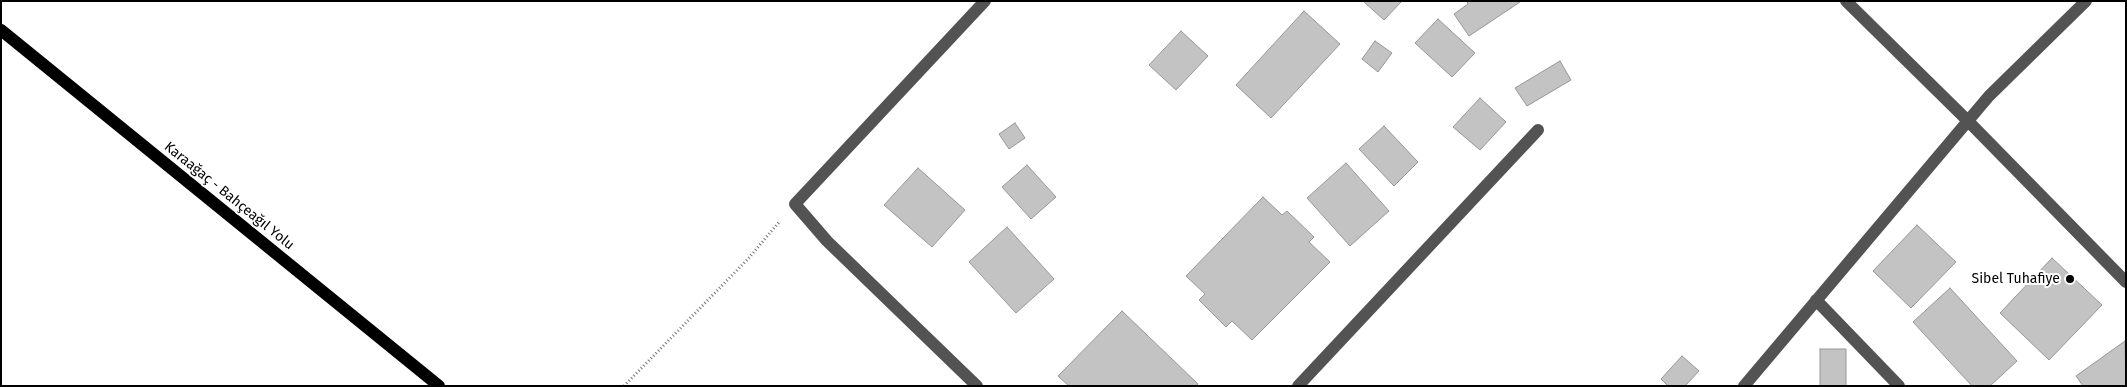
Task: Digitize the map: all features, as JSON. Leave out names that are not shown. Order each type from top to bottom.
[{"type":"main road","name":"Karaağaç - Bahçeağıl Yolu","points":[[1,30],[439,386]]},
{"type":"street","points":[[977,386],[827,241],[795,204],[985,1]]},
{"type":"street","points":[[1846,1],[1968,121],[2126,282]]},
{"type":"street","points":[[1744,386],[1989,96],[2086,1]]},
{"type":"street","points":[[1298,386],[1538,130]]},
{"type":"street","points":[[1816,300],[1899,386]]},
{"type":"path","points":[[624,386],[748,259],[795,204]]},
{"type":"building","points":[[1363,1],[1402,1],[1384,20]]},
{"type":"building","points":[[1467,1],[1520,2],[1469,36],[1454,14],[1468,4]]},
{"type":"building","points":[[1304,11],[1340,44],[1271,118],[1236,85]]},
{"type":"building","points":[[1438,19],[1475,53],[1452,77],[1415,43]]},
{"type":"building","points":[[1181,31],[1208,56],[1176,90],[1149,65]]},
{"type":"building","points":[[1375,41],[1392,53],[1378,72],[1362,59]]},
{"type":"building","points":[[1560,61],[1571,80],[1527,106],[1515,88]]},
{"type":"building","points":[[1480,98],[1506,122],[1480,150],[1453,127]]},
{"type":"building","points":[[1015,123],[1025,138],[1009,149],[999,134]]},
{"type":"building","points":[[1384,126],[1418,162],[1394,186],[1359,149]]},
{"type":"building","points":[[1346,163],[1389,211],[1350,246],[1307,198]]},
{"type":"building","points":[[1027,165],[1056,197],[1031,219],[1002,187]]},
{"type":"building","points":[[918,168],[965,210],[932,247],[884,205]]},
{"type":"building","points":[[1263,197],[1282,215],[1287,211],[1314,237],[1309,242],[1330,262],[1252,340],[1232,321],[1226,327],[1199,300],[1205,294],[1186,276]]},
{"type":"building","points":[[1917,225],[1956,262],[1911,308],[1873,271]]},
{"type":"building","points":[[1007,227],[1054,279],[1016,313],[969,262]]},
{"type":"building","points":[[2052,258],[2102,305],[2049,360],[2000,313]]},
{"type":"building","points":[[1950,288],[2017,361],[1990,386],[1972,386],[1913,322]]},
{"type":"building","points":[[1122,311],[1198,384],[1196,386],[1069,386],[1058,376]]},
{"type":"building","points":[[2125,341],[2126,386],[2083,386],[2076,376]]},
{"type":"building","points":[[1820,349],[1846,349],[1846,386],[1820,386]]},
{"type":"building","points":[[1682,356],[1699,371],[1685,386],[1668,386],[1661,379]]},
{"type":"place","name":"Sibel Tuhafiye","points":[[2070,279]]}]
